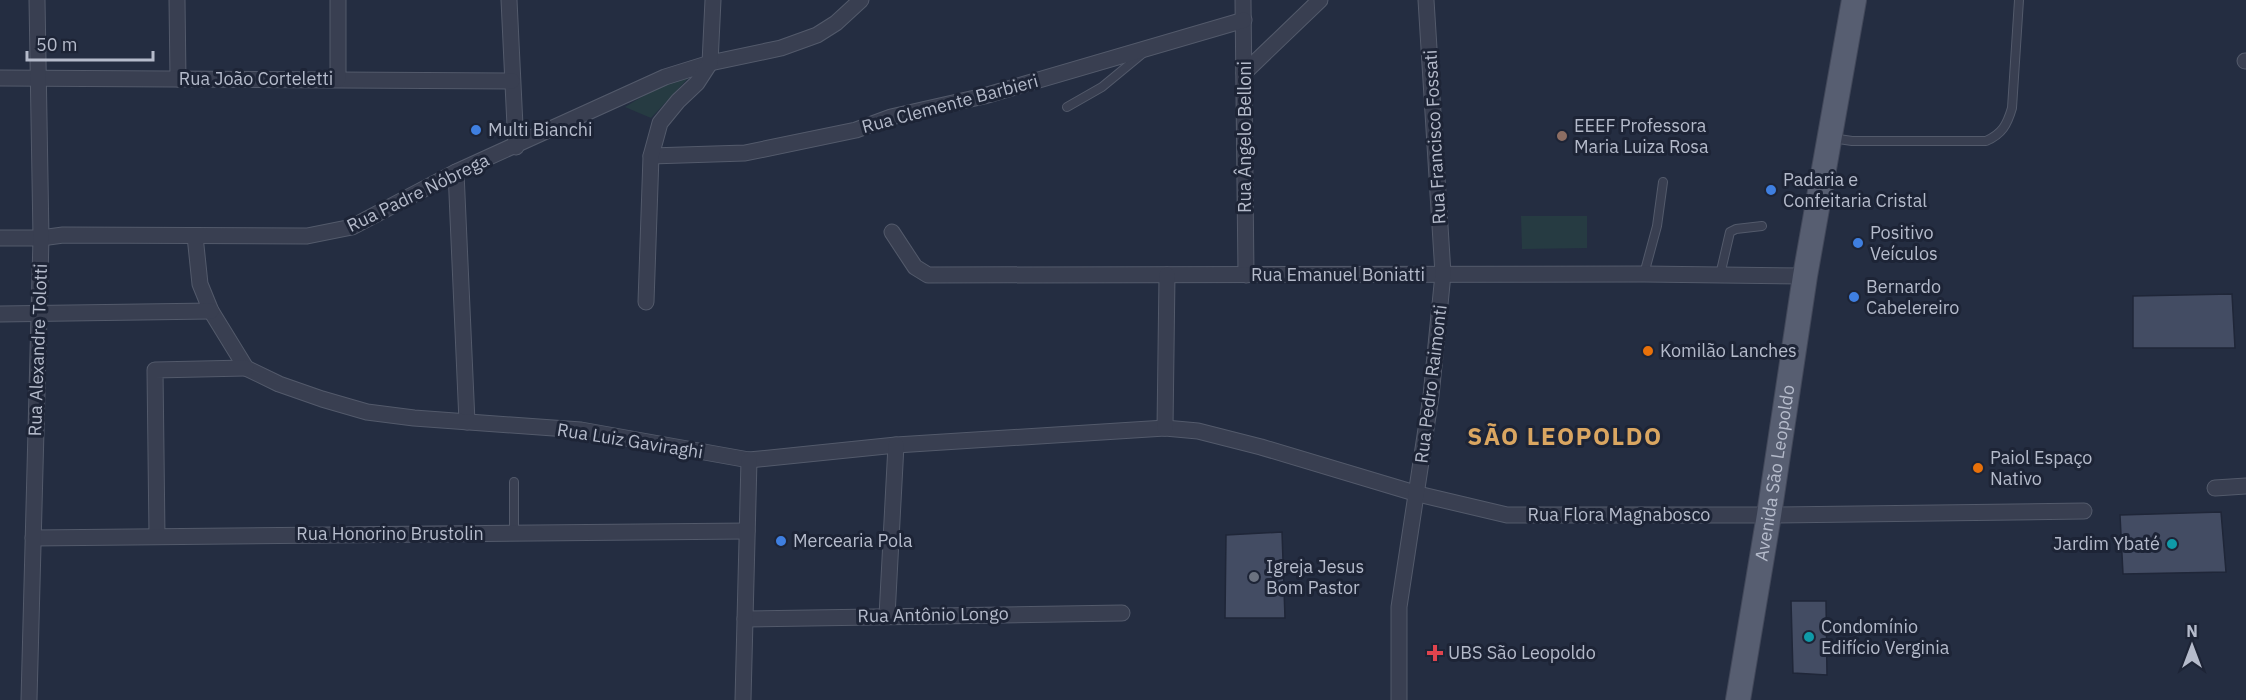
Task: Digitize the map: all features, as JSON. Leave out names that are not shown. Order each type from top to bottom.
[{"type":"main road","name":"Avenida São Leopoldo","points":[[1738,700],[1770,515],[1805,276],[1832,137],[1854,0]]},
{"type":"street","name":"Rua Alexandre Tolotti","points":[[29,700],[41,238],[37,0]]},
{"type":"street","points":[[177,0],[178,79]]},
{"type":"street","points":[[338,0],[338,79]]},
{"type":"street","points":[[509,0],[516,147]]},
{"type":"street","points":[[646,302],[651,156],[660,123],[697,83],[710,63],[713,0]]},
{"type":"street","name":"Rua Padre Nóbrega","points":[[0,238],[41,238],[63,235],[307,236],[352,227],[456,172],[516,147],[665,77],[710,63],[782,48],[817,35],[836,23],[861,0]]},
{"type":"street","name":"Rua Ângelo Belloni","points":[[1243,0],[1246,275]]},
{"type":"street","points":[[1244,73],[1320,0]]},
{"type":"street","name":"Rua Francisco Fossati","points":[[1426,0],[1443,274]]},
{"type":"street","name":"Rua Clemente Barbieri","points":[[651,156],[745,153],[845,132],[891,117],[984,96],[1244,20]]},
{"type":"street","name":"Rua João Corteletti","points":[[0,78],[512,81]]},
{"type":"street","points":[[456,172],[467,422]]},
{"type":"street","name":"Rua Emanuel Boniatti","points":[[892,232],[915,267],[928,275],[1644,274],[1805,276]]},
{"type":"street","points":[[157,536],[155,370],[246,368],[211,310],[200,284],[195,236]]},
{"type":"street","name":"Rua Pedro Raimonti","points":[[1399,700],[1400,607],[1432,387],[1443,274]]},
{"type":"street","points":[[1165,428],[1167,275]]},
{"type":"street","points":[[0,314],[211,310]]},
{"type":"street","name":"Rua Luiz Gaviraghi","points":[[246,368],[290,388],[367,412],[591,431],[749,460],[896,445],[1165,428]]},
{"type":"street","name":"Rua Flora Magnabosco","points":[[1165,428],[1198,431],[1261,447],[1418,494],[1507,514],[1770,515],[2084,511]]},
{"type":"street","points":[[887,616],[896,445]]},
{"type":"street","points":[[743,700],[749,460]]},
{"type":"street","points":[[2215,488],[2246,486]]},
{"type":"street","name":"Rua Honorino Brustolin","points":[[33,538],[747,531]]},
{"type":"street","name":"Rua Antônio Longo","points":[[745,619],[1122,613]]},
{"type":"lane","points":[[1832,137],[1852,141],[1986,141],[1999,135],[2007,124],[2012,108],[2019,0]]},
{"type":"lane","points":[[1068,107],[1102,87],[1147,50]]},
{"type":"lane","points":[[1644,274],[1657,226],[1663,182]]},
{"type":"lane","points":[[1720,275],[1730,232],[1736,229],[1762,226]]},
{"type":"lane","points":[[514,482],[514,533]]},
{"type":"shaded area","points":[[693,73],[651,118],[625,107],[673,78]]},
{"type":"shaded area","points":[[1521,216],[1587,216],[1587,248],[1522,249]]},
{"type":"building","points":[[2232,294],[2235,348],[2133,348],[2133,296]]},
{"type":"building","name":"Jardim Ybaté","points":[[2221,512],[2226,572],[2123,574],[2120,515]]},
{"type":"building","name":"Igreja Jesus Bom Pastor","points":[[1282,532],[1285,618],[1225,618],[1226,535]]},
{"type":"building","name":"Condomínio Edifício Verginia","points":[[1791,601],[1826,601],[1827,675],[1793,673]]},
{"type":"place","name":"Multi Bianchi","points":[[476,130]]},
{"type":"place","name":"EEEF Professora Maria Luiza Rosa","points":[[1562,136]]},
{"type":"place","name":"Padaria e Confeitaria Cristal","points":[[1771,190]]},
{"type":"place","name":"Positivo Veículos","points":[[1858,243]]},
{"type":"place","name":"Bernardo Cabelereiro","points":[[1854,297]]},
{"type":"place","name":"Komilão Lanches","points":[[1648,351]]},
{"type":"place","name":"Paiol Espaço Nativo","points":[[1978,468]]},
{"type":"place","name":"Mercearia Pola","points":[[781,541]]},
{"type":"place","name":"Jardim Ybaté","points":[[2172,544]]},
{"type":"place","name":"Igreja Jesus Bom Pastor","points":[[1254,577]]},
{"type":"place","name":"Condomínio Edifício Verginia","points":[[1809,637]]},
{"type":"place","name":"UBS São Leopoldo","points":[[1435,653]]},
{"type":"district","name":"SÃO LEOPOLDO","points":[[1565,437]]}]
